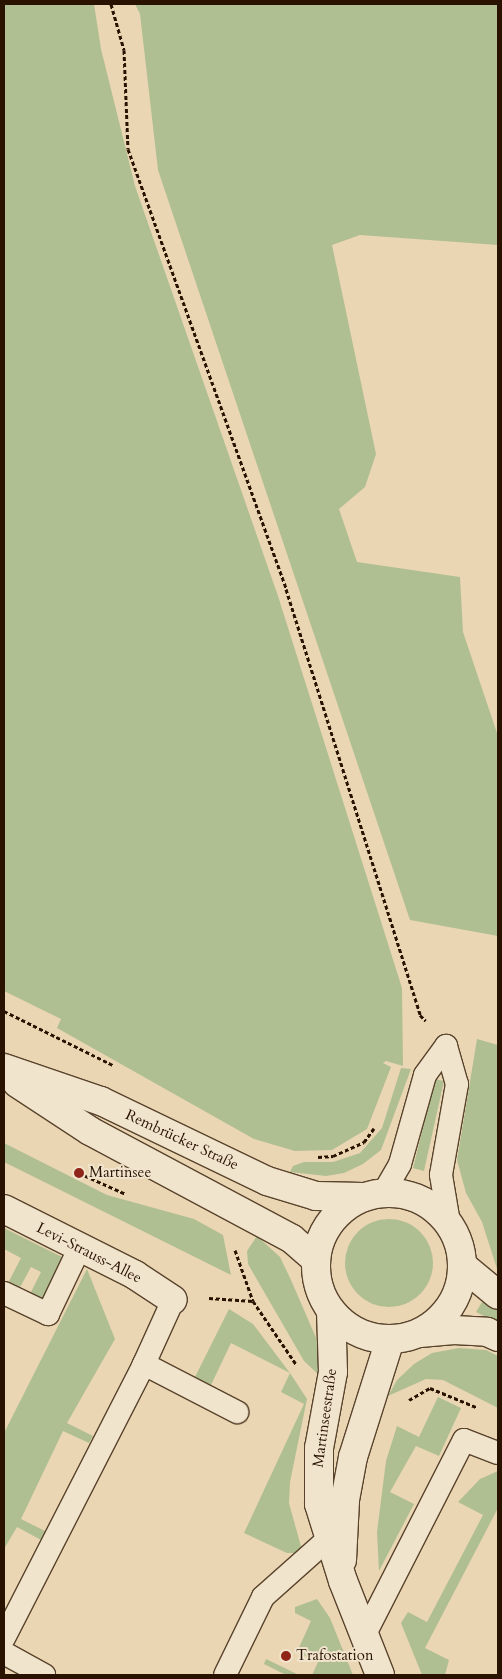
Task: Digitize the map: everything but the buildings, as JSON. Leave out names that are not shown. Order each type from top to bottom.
[{"type":"main road","name":"Rembrücker Straße","points":[[4,1068],[101,1102],[268,1181],[316,1196],[404,1193],[430,1204],[449,1223],[458,1239],[463,1266],[459,1288],[452,1304],[439,1320],[420,1333]]},
{"type":"main road","points":[[4,1074],[90,1131],[292,1240],[315,1260]]},
{"type":"main road","name":"Rembrücker Straße","points":[[373,1194],[341,1209],[321,1235],[315,1260],[320,1293],[330,1311],[352,1333],[390,1340],[420,1333],[479,1331],[498,1338]]},
{"type":"main road","name":"Levi-Strauss-Allee","points":[[4,1209],[135,1275],[173,1300]]},
{"type":"main road","points":[[463,1266],[498,1295]]},
{"type":"main road","name":"Martinseestraße","points":[[330,1311],[333,1372],[316,1471],[318,1504],[343,1581],[380,1675]]},
{"type":"main road","name":"Martinseestraße","points":[[343,1581],[341,1536],[347,1486],[390,1340]]},
{"type":"lane","points":[[373,1194],[400,1164],[425,1075],[446,1046]]},
{"type":"lane","points":[[446,1046],[457,1084],[441,1175],[449,1223]]},
{"type":"lane","points":[[4,1293],[48,1314],[80,1247]]},
{"type":"lane","points":[[4,1638],[144,1364],[173,1300]]},
{"type":"lane","points":[[144,1364],[237,1412]]},
{"type":"lane","points":[[364,1636],[464,1440],[498,1453]]},
{"type":"lane","points":[[225,1675],[263,1597],[328,1539]]},
{"type":"lane","points":[[4,1653],[44,1675]]},
{"type":"path","points":[[112,4],[124,50],[128,149],[286,589],[420,1015],[446,1046]]},
{"type":"path","points":[[314,1157],[333,1156],[364,1142],[376,1126]]},
{"type":"path","points":[[173,1300],[227,1297],[253,1301],[302,1372]]},
{"type":"path","points":[[402,1403],[430,1388],[466,1402]]},
{"type":"green space","points":[[4,4],[94,4],[101,49],[135,186],[278,596],[402,988],[403,1066],[386,1061],[383,1063],[391,1067],[367,1129],[332,1150],[295,1151],[254,1139],[57,1028],[61,1019],[4,991]]},
{"type":"green space","points":[[135,4],[498,4],[498,245],[360,235],[332,245],[376,454],[365,487],[339,509],[357,562],[460,577],[463,632],[498,736],[498,936],[410,920],[158,170],[140,14]]},
{"type":"green space","points":[[477,1039],[498,1045],[498,1272],[482,1222],[466,1193],[457,1160]]},
{"type":"green space","points":[[401,1068],[411,1069],[381,1150],[363,1164],[344,1173],[326,1176],[290,1172],[293,1166],[304,1162],[333,1162],[360,1153],[382,1128]]},
{"type":"green space","points":[[435,1079],[444,1081],[424,1171],[413,1168]]},
{"type":"green space","points":[[4,1143],[107,1195],[194,1219],[223,1235],[231,1275],[4,1162]]},
{"type":"green space","points":[[389,1219],[406,1223],[420,1232],[429,1246],[433,1263],[429,1280],[420,1294],[406,1303],[389,1307],[372,1303],[358,1294],[349,1280],[345,1263],[349,1246],[358,1232],[372,1223]]},
{"type":"green space","points":[[4,1228],[68,1260],[43,1311],[26,1302],[41,1272],[31,1267],[17,1293],[6,1287],[21,1258],[4,1249]]},
{"type":"green space","points":[[257,1236],[280,1257],[291,1280],[317,1340],[323,1361],[321,1377],[304,1361],[248,1264],[247,1251]]},
{"type":"green space","points":[[87,1269],[115,1339],[67,1423],[93,1436],[89,1443],[63,1431],[21,1519],[47,1532],[43,1541],[17,1527],[4,1549],[4,1433]]},
{"type":"green space","points":[[482,1302],[498,1310],[498,1323],[476,1312]]},
{"type":"green space","points":[[229,1309],[253,1324],[290,1373],[231,1343],[211,1385],[195,1377]]},
{"type":"green space","points":[[459,1348],[486,1350],[498,1356],[498,1408],[443,1380],[426,1379],[388,1396],[397,1380],[414,1364],[432,1353]]},
{"type":"green space","points":[[290,1373],[307,1399],[290,1482],[289,1503],[302,1550],[298,1553],[287,1553],[244,1533],[304,1404],[281,1392]]},
{"type":"green space","points":[[438,1397],[461,1408],[439,1456],[416,1446],[390,1492],[414,1504],[379,1571],[377,1532],[386,1461],[397,1426],[419,1437]]},
{"type":"green space","points":[[498,1471],[498,1508],[425,1648],[449,1660],[445,1675],[422,1675],[401,1623],[408,1612],[427,1622],[483,1515],[458,1502],[480,1479]]},
{"type":"green space","points":[[317,1599],[330,1618],[353,1675],[312,1675],[318,1662],[297,1652],[311,1621],[295,1613],[295,1607]]},
{"type":"green space","points":[[266,1659],[299,1675],[286,1675],[264,1664]]},
{"type":"place","name":"Martinsee","points":[[79,1173]]},
{"type":"place","name":"Trafostation","points":[[286,1656]]}]
